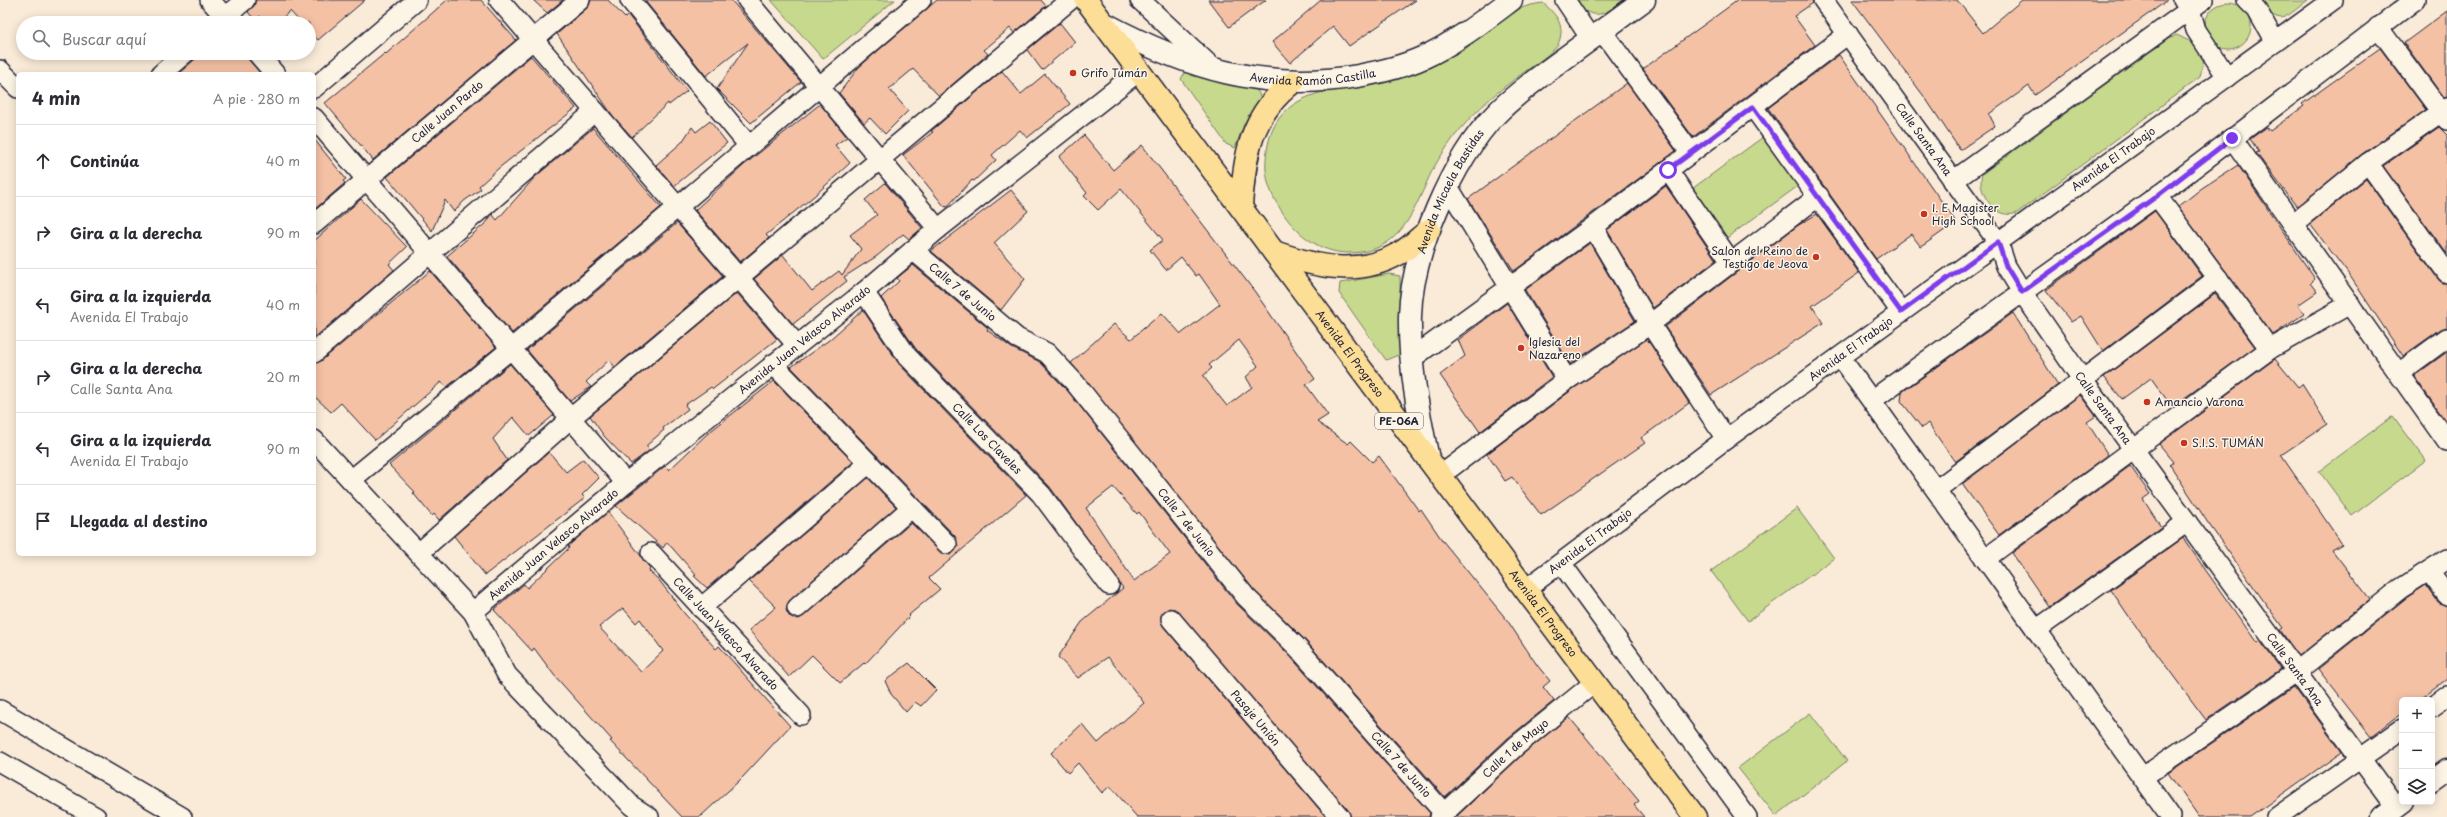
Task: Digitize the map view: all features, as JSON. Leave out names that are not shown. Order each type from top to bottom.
[{"type":"highway","name":"PE-06A","points":[[1086,0],[1104,24]]},
{"type":"highway","name":"Avenida El Progreso","points":[[1104,24],[1526,589],[1594,684],[1695,817]]},
{"type":"highway","points":[[1240,205],[1244,163],[1250,139],[1276,95],[1293,82]]},
{"type":"highway","points":[[1274,252],[1302,262],[1332,268],[1357,268],[1381,262],[1402,252],[1429,230]]},
{"type":"main road","name":"Avenida Ramón Castilla","points":[[1104,24],[1144,46],[1214,69],[1260,80],[1293,82],[1336,80],[1382,72],[1422,58],[1459,38],[1511,0]]},
{"type":"main road","name":"Avenida Micaela Bastidas","points":[[1434,467],[1415,398],[1411,360],[1410,314],[1415,280],[1429,230],[1447,185],[1470,145],[1495,114],[1515,95],[1644,0]]},
{"type":"main road","points":[[2435,779],[2447,770]]},
{"type":"street","points":[[210,0],[221,16]]},
{"type":"street","points":[[229,16],[245,0]]},
{"type":"street","points":[[316,86],[417,0]]},
{"type":"street","points":[[499,0],[796,344]]},
{"type":"street","name":"Calle Juan Pardo","points":[[316,222],[580,0]]},
{"type":"street","points":[[630,0],[749,146]]},
{"type":"street","points":[[747,0],[819,85],[879,161],[938,229]]},
{"type":"street","points":[[351,480],[512,348],[819,85],[921,0]]},
{"type":"street","points":[[420,552],[571,418],[1070,0]]},
{"type":"street","points":[[1140,0],[1214,69]]},
{"type":"street","points":[[1565,0],[1596,35],[1691,153]]},
{"type":"street","name":"Calle Santa Ana","points":[[1823,0],[1998,242],[2006,266],[2022,292],[2082,379],[2361,759],[2394,809]]},
{"type":"street","points":[[2247,0],[2257,10],[2275,42]]},
{"type":"street","name":"Avenida El Trabajo","points":[[1526,589],[1726,439],[2333,0]]},
{"type":"street","points":[[1872,400],[2157,196],[2415,0]]},
{"type":"street","points":[[1953,181],[2192,3],[2196,30],[2227,77]]},
{"type":"street","points":[[2294,223],[2368,164],[2445,114],[2378,27]]},
{"type":"street","points":[[1411,360],[1593,227],[1848,34]]},
{"type":"street","points":[[163,72],[177,60]]},
{"type":"street","points":[[263,60],[273,72]]},
{"type":"street","points":[[0,70],[16,86]]},
{"type":"street","name":"Avenida Juan Velasco Alvarado","points":[[473,612],[626,483],[796,344],[864,292],[938,229],[1139,71]]},
{"type":"street","points":[[1753,107],[1819,196],[1901,312]]},
{"type":"street","points":[[316,351],[595,111]]},
{"type":"street","points":[[316,120],[626,483]]},
{"type":"street","points":[[2232,138],[2294,223],[2447,442]]},
{"type":"street","points":[[2368,164],[2447,273]]},
{"type":"street","points":[[1668,170],[1731,262]]},
{"type":"street","points":[[1447,185],[1567,380]]},
{"type":"street","points":[[1434,467],[1650,324],[1819,196]]},
{"type":"street","points":[[2157,196],[2270,349]]},
{"type":"street","points":[[1593,227],[1650,324],[1726,439]]},
{"type":"street","name":"Calle 7 de Junio","points":[[912,250],[1017,338],[1047,354],[1075,383],[1246,596],[1296,646],[1442,815]]},
{"type":"street","points":[[1936,490],[2218,278]]},
{"type":"street","name":"Calle Los Claveles","points":[[864,292],[907,356],[1041,494],[1108,585]]},
{"type":"street","points":[[1986,559],[2270,349],[2350,304]]},
{"type":"street","points":[[2399,373],[2447,338]]},
{"type":"street","points":[[1840,357],[2171,817]]},
{"type":"street","points":[[773,364],[947,544]]},
{"type":"street","points":[[316,442],[420,552],[473,612],[507,675],[632,806],[649,817]]},
{"type":"street","points":[[701,608],[869,463]]},
{"type":"street","points":[[797,608],[912,507]]},
{"type":"street","points":[[2036,630],[2187,522]]},
{"type":"street","name":"Calle Juan Velasco Alvarado","points":[[651,553],[801,715]]},
{"type":"street","points":[[2143,777],[2296,672],[2400,589],[2447,559]]},
{"type":"street","points":[[1561,563],[1747,817]]},
{"type":"street","points":[[2429,571],[2447,596]]},
{"type":"street","name":"Pasaje Unión","points":[[1171,619],[1340,817]]},
{"type":"street","name":"Calle 1 de Mayo","points":[[1442,815],[1516,746],[1594,684]]},
{"type":"street","points":[[2435,705],[2447,696]]},
{"type":"street","points":[[0,710],[182,817]]},
{"type":"street","points":[[2277,817],[2399,731]]},
{"type":"street","points":[[0,762],[96,817]]},
{"type":"green space","points":[[771,0],[895,0],[823,59]]},
{"type":"green space","points":[[1571,0],[1624,0],[1603,13],[1592,14],[1579,7]]},
{"type":"green space","points":[[2257,0],[2308,0],[2287,16],[2282,18],[2271,14]]},
{"type":"green space","points":[[1543,3],[1556,17],[1561,27],[1560,39],[1557,46],[1549,54],[1495,94],[1454,137],[1435,165],[1412,213],[1404,226],[1394,237],[1382,246],[1367,251],[1348,253],[1338,252],[1328,250],[1309,240],[1293,226],[1273,196],[1268,182],[1266,167],[1267,151],[1272,130],[1282,115],[1295,104],[1311,96],[1329,90],[1391,80],[1433,66],[1465,49],[1511,13],[1520,8]]},
{"type":"green space","points":[[2223,3],[2233,3],[2245,9],[2250,17],[2250,35],[2245,43],[2237,48],[2223,49],[2215,46],[2208,39],[2205,31],[2205,21],[2208,13],[2215,6]]},
{"type":"green space","points":[[2177,35],[2193,43],[2204,58],[2200,77],[2017,213],[2002,213],[1990,204],[1982,189],[1982,174],[2169,38]]},
{"type":"green space","points":[[1186,70],[1257,90],[1261,98],[1245,122],[1235,148],[1226,144],[1181,79]]},
{"type":"green space","points":[[1763,137],[1798,186],[1724,240],[1689,191]]},
{"type":"green space","points":[[1389,274],[1400,276],[1401,354],[1386,360],[1339,293],[1340,283]]},
{"type":"green space","points":[[2393,416],[2426,460],[2352,516],[2319,471]]},
{"type":"green space","points":[[1797,508],[1834,558],[1748,621],[1711,571]]},
{"type":"green space","points":[[1810,713],[1847,761],[1776,816],[1738,768]]},
{"type":"building","points":[[256,0],[365,0],[318,40],[316,38],[316,16],[295,16],[290,11],[285,16],[252,16],[248,12]]},
{"type":"building","points":[[447,0],[481,0],[516,40],[373,160],[325,103],[385,53],[386,54]]},
{"type":"building","points":[[533,0],[563,0],[547,13]]},
{"type":"building","points":[[591,0],[608,0],[625,18],[628,15],[687,91],[669,105],[668,103],[632,137],[613,116],[557,34],[587,8]]},
{"type":"building","points":[[731,0],[801,82],[751,123],[717,89],[748,43],[706,76],[645,1]]},
{"type":"building","points":[[937,0],[1041,0],[1046,6],[1014,33],[1010,28],[984,50],[988,54],[939,96],[913,69],[889,89],[908,111],[885,134],[870,118],[864,123],[839,93],[859,67]]},
{"type":"building","points":[[1208,0],[1266,0],[1229,27]]},
{"type":"building","points":[[1321,0],[1416,0],[1349,46],[1333,26],[1290,63],[1272,42]]},
{"type":"building","points":[[1738,0],[1812,0],[1813,3],[1794,16],[1815,45],[1693,137],[1643,69]]},
{"type":"building","points":[[1852,0],[1957,0],[1983,33],[2022,0],[2168,0],[2035,95],[2029,86],[1989,114],[1995,126],[1960,150],[1926,99]]},
{"type":"building","points":[[2447,11],[2447,97],[2444,98],[2404,43]]},
{"type":"building","points":[[1060,23],[1075,42],[1042,70],[1027,50]]},
{"type":"building","points":[[2380,48],[2426,110],[2362,154],[2297,207],[2256,153],[2259,152],[2250,139],[2267,127],[2270,131],[2304,106],[2302,104]]},
{"type":"building","points":[[1839,55],[1956,222],[1921,247],[1911,234],[1876,259],[1768,108]]},
{"type":"building","points":[[531,56],[576,108],[500,167],[479,186],[481,189],[464,201],[454,212],[445,200],[432,231],[387,177]]},
{"type":"building","points":[[194,60],[249,60],[259,72],[180,72]]},
{"type":"building","points":[[1002,71],[1021,94],[1045,74],[1070,104],[1027,138],[1020,130],[992,155],[996,160],[974,181],[972,180],[947,207],[944,206],[903,155],[933,132],[931,131]]},
{"type":"building","points":[[1627,83],[1676,151],[1514,271],[1468,199]]},
{"type":"building","points":[[820,104],[847,137],[835,145],[850,163],[814,196],[766,235],[769,238],[740,262],[695,210],[744,165]]},
{"type":"building","points":[[710,121],[727,143],[674,186],[656,165],[682,142],[692,127],[696,132]]},
{"type":"building","points":[[2439,127],[2447,135],[2447,254],[2383,166]]},
{"type":"building","points":[[593,128],[661,207],[512,333],[447,256],[487,222],[492,214],[497,220],[535,177]]},
{"type":"building","points":[[1084,135],[1113,170],[1142,145],[1255,292],[1315,379],[1306,385],[1328,415],[1317,422],[1348,444],[1351,441],[1372,462],[1379,456],[1419,511],[1421,509],[1442,540],[1507,620],[1537,665],[1550,681],[1543,687],[1554,701],[1508,738],[1445,797],[1304,639],[1254,590],[1071,363],[1114,324],[1131,339],[1162,313],[1181,334],[1220,304],[1199,274],[1196,276],[1181,257],[1166,270],[1150,250],[1163,240],[1121,189],[1098,210],[1084,196],[1087,193],[1059,157]],"holes":[[[1239,340],[1258,366],[1246,377],[1252,387],[1227,406],[1203,376],[1212,368],[1209,365]]]},
{"type":"building","points":[[316,142],[346,179],[343,181],[345,183],[316,208]]},
{"type":"building","points":[[2238,165],[2315,279],[2310,283],[2317,292],[2298,305],[2304,314],[2273,335],[2178,207],[2202,188]]},
{"type":"building","points":[[2366,179],[2438,279],[2447,284],[2447,327],[2441,329],[2403,356],[2350,276],[2310,224]]},
{"type":"building","points":[[885,183],[922,228],[909,239],[903,234],[877,256],[844,277],[847,281],[793,324],[754,279],[783,255],[812,291],[839,271],[842,275],[861,249],[850,235],[877,215],[865,200]]},
{"type":"building","points":[[1666,186],[1716,260],[1653,308],[1607,230]]},
{"type":"building","points":[[1011,190],[1028,211],[994,243],[1025,279],[1001,310],[931,251]]},
{"type":"building","points":[[361,199],[407,247],[389,264],[394,270],[316,336],[316,239]]},
{"type":"building","points":[[2155,211],[2202,276],[2103,351],[2081,316],[2071,322],[2046,290]]},
{"type":"building","points":[[1817,214],[1859,273],[1812,306],[1823,323],[1711,395],[1665,327],[1797,226]]},
{"type":"building","points":[[677,223],[723,276],[615,367],[609,360],[586,382],[591,387],[570,401],[527,350]]},
{"type":"building","points":[[1590,243],[1635,321],[1570,364],[1525,290]]},
{"type":"building","points":[[913,265],[988,328],[987,330],[1012,348],[1040,362],[1067,390],[1237,604],[1288,654],[1430,813],[1429,817],[1351,817],[1348,810],[1174,609],[1169,608],[1161,615],[1163,626],[1326,817],[1137,817],[1110,786],[1102,793],[1078,763],[1068,773],[1051,753],[1082,724],[1098,743],[1144,703],[1108,657],[1078,678],[1058,657],[1082,622],[1123,588],[1050,487],[916,349],[881,298],[899,281],[897,278]],"holes":[[[1113,487],[1137,514],[1139,512],[1170,554],[1134,581],[1086,508]]]},
{"type":"building","points":[[430,271],[496,347],[447,387],[441,382],[375,440],[341,403],[331,412],[316,398],[316,363],[321,361]]},
{"type":"building","points":[[737,293],[777,339],[713,389],[711,387],[685,405],[688,409],[663,428],[664,430],[646,446],[650,450],[631,464],[604,436],[590,416]]},
{"type":"building","points":[[2215,294],[2255,347],[2172,407],[2151,378],[2122,399],[2104,377]]},
{"type":"building","points":[[1507,303],[1552,377],[1480,432],[1440,375],[1465,356],[1458,340]]},
{"type":"building","points":[[863,310],[899,364],[1026,495],[929,578],[940,589],[909,615],[910,616],[865,664],[864,663],[840,683],[812,655],[789,677],[749,630],[776,607],[749,581],[868,478],[896,507],[790,600],[786,610],[789,616],[799,619],[804,616],[911,523],[944,554],[950,555],[958,547],[955,536],[791,367],[829,340]]},
{"type":"building","points":[[2013,313],[2058,385],[1955,462],[1928,423],[1922,428],[1901,401],[1902,392]]},
{"type":"building","points":[[1647,339],[1689,403],[1641,438],[1645,443],[1541,515],[1512,477],[1505,481],[1487,454],[1573,389]]},
{"type":"building","points":[[2447,352],[2447,423],[2414,376]]},
{"type":"building","points":[[2275,359],[2298,387],[2302,384],[2327,424],[2281,455],[2342,544],[2332,550],[2370,599],[2299,656],[2280,630],[2283,628],[2208,523],[2170,465],[2174,462],[2159,444]]},
{"type":"building","points":[[510,364],[554,415],[529,436],[513,417],[493,439],[507,460],[439,520],[434,514],[432,516],[413,493],[415,492],[389,465]]},
{"type":"building","points":[[774,381],[853,462],[707,588],[694,576],[696,575],[667,542],[663,548],[616,506],[665,466],[669,470],[707,434]]},
{"type":"building","points":[[2080,395],[2096,416],[2087,422],[2108,455],[1999,535],[1962,484]]},
{"type":"building","points":[[549,452],[566,472],[583,459],[599,478],[582,495],[585,498],[485,575],[454,536]]},
{"type":"building","points":[[2130,466],[2150,494],[2143,499],[2161,527],[2049,607],[2012,553]]},
{"type":"building","points":[[608,512],[650,568],[649,571],[659,580],[684,613],[716,649],[719,646],[790,726],[741,779],[700,817],[682,817],[610,741],[612,740],[554,675],[534,648],[532,651],[494,610],[524,584],[527,588],[569,548],[568,546]],"holes":[[[623,608],[636,623],[640,619],[663,651],[641,672],[599,627]]]},
{"type":"building","points":[[2183,538],[2257,643],[2260,641],[2281,669],[2206,720],[2111,590]]},
{"type":"building","points":[[2426,585],[2438,602],[2447,606],[2447,679],[2423,697],[2399,697],[2399,715],[2371,737],[2318,669],[2406,598]]},
{"type":"building","points":[[909,663],[936,690],[921,706],[915,702],[906,712],[891,694],[885,681]]},
{"type":"building","points":[[2294,687],[2342,752],[2250,817],[2199,817],[2168,773]]},
{"type":"building","points":[[1569,717],[1639,801],[1634,805],[1644,817],[1456,817],[1523,754]]},
{"type":"place","name":"Grifo Tumán","points":[[1073,73]]},
{"type":"place","name":"I. E Magister High School","points":[[1924,214]]},
{"type":"place","name":"Salon del Reino de Testigo de Jeova","points":[[1816,257]]},
{"type":"place","name":"Iglesia del Nazareno","points":[[1521,348]]},
{"type":"place","name":"Amancio Varona","points":[[2147,402]]},
{"type":"place","name":"S.I.S. TUMÁN","points":[[2184,443]]},
{"type":"route","points":[[1668,170],[1753,107],[1819,196],[1901,312],[1998,242],[2006,266],[2022,292],[2157,196],[2232,138]]}]
